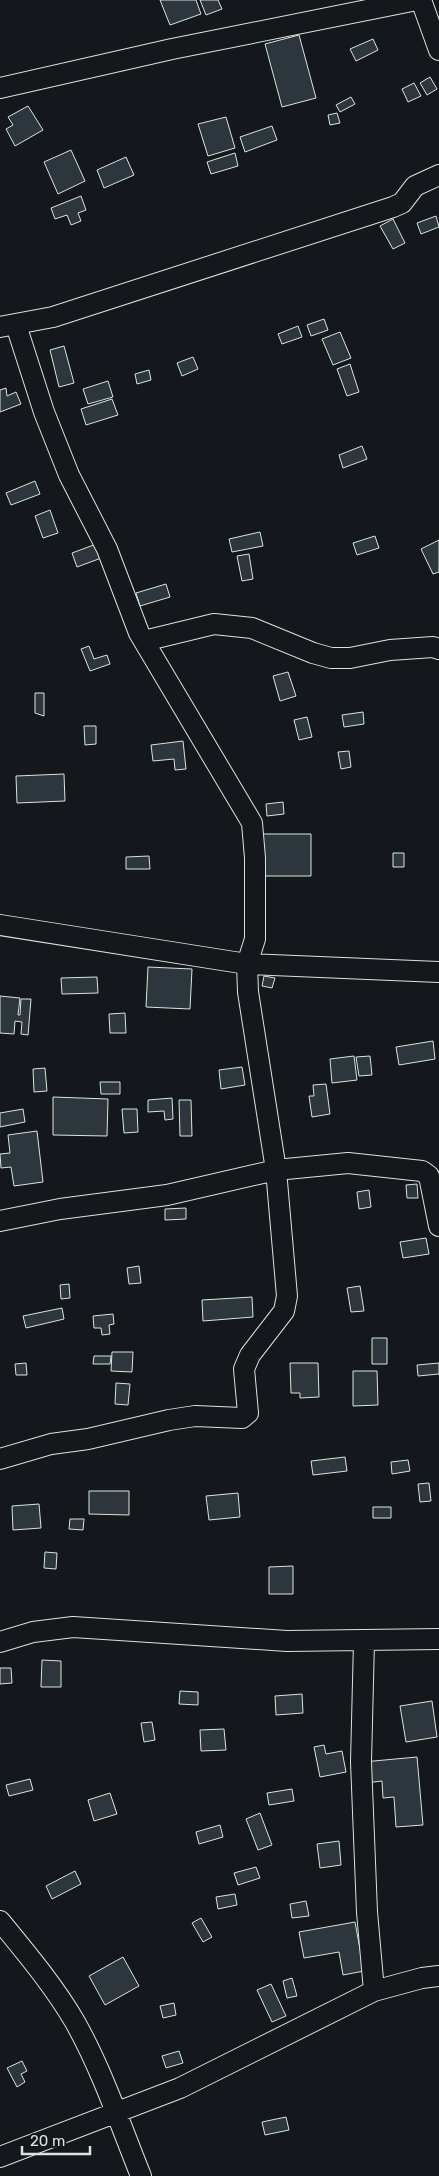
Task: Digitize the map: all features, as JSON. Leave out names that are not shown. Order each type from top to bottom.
[{"type":"street","points":[[0,88],[172,49],[417,0]]},
{"type":"street","points":[[421,0],[439,50]]},
{"type":"street","points":[[0,1459],[51,1444],[88,1439],[170,1420],[195,1416],[242,1418],[248,1413],[244,1369],[250,1355],[284,1311],[287,1296],[276,1170],[254,1037],[247,964],[254,939],[255,858],[252,823],[144,641],[107,549],[69,476],[8,326],[53,317],[393,207],[402,203],[415,186],[439,175]]},
{"type":"street","points":[[144,641],[214,624],[252,628],[313,653],[331,658],[350,658],[390,650],[433,647],[439,649]]},
{"type":"street","points":[[0,925],[247,964],[439,972]]},
{"type":"street","points":[[0,1221],[60,1209],[167,1195],[276,1170],[348,1163],[422,1171],[429,1176],[439,1226]]},
{"type":"street","points":[[0,1642],[33,1632],[72,1627],[288,1641],[439,1639]]},
{"type":"street","points":[[364,1641],[361,1771],[367,1912],[374,1991]]},
{"type":"street","points":[[0,1921],[39,1968],[74,2020],[91,2051],[140,2176]]},
{"type":"street","points":[[0,2157],[180,2088],[374,1991],[422,1978],[439,1976]]},
{"type":"building","points":[[160,0],[196,0],[201,14],[170,25]]},
{"type":"building","points":[[200,0],[218,0],[222,9],[206,15]]},
{"type":"building","points":[[299,35],[316,98],[282,107],[265,44]]},
{"type":"building","points":[[373,39],[378,50],[356,61],[350,49]]},
{"type":"building","points":[[430,77],[437,89],[427,95],[420,83]]},
{"type":"building","points":[[414,83],[421,96],[408,102],[402,89]]},
{"type":"building","points":[[351,97],[355,104],[340,112],[336,105]]},
{"type":"building","points":[[28,106],[43,130],[15,146],[6,129],[13,125],[8,117]]},
{"type":"building","points":[[337,113],[340,123],[330,125],[328,115]]},
{"type":"building","points":[[226,117],[235,148],[208,156],[198,124]]},
{"type":"building","points":[[272,126],[277,140],[245,152],[240,137]]},
{"type":"building","points":[[71,150],[85,181],[58,194],[44,162]]},
{"type":"building","points":[[235,153],[238,166],[211,174],[207,162]]},
{"type":"building","points":[[126,157],[134,175],[104,188],[97,170]]},
{"type":"building","points":[[81,196],[86,210],[78,213],[81,221],[71,225],[67,215],[55,219],[51,208]]},
{"type":"building","points":[[436,216],[439,227],[421,234],[417,223]]},
{"type":"building","points":[[393,219],[405,243],[393,249],[380,226]]},
{"type":"building","points":[[324,319],[328,330],[311,336],[307,325]]},
{"type":"building","points":[[298,326],[302,337],[282,344],[278,334]]},
{"type":"building","points":[[340,332],[351,358],[333,365],[322,339]]},
{"type":"building","points":[[64,346],[74,383],[59,387],[50,350]]},
{"type":"building","points":[[193,357],[198,369],[182,376],[177,363]]},
{"type":"building","points":[[350,364],[359,392],[347,396],[337,369]]},
{"type":"building","points":[[149,370],[151,380],[137,384],[135,374]]},
{"type":"building","points":[[108,381],[113,397],[88,404],[83,389]]},
{"type":"building","points":[[6,388],[7,396],[16,392],[21,404],[0,412],[0,390]]},
{"type":"building","points":[[112,399],[118,415],[86,425],[81,409]]},
{"type":"building","points":[[362,446],[367,459],[343,468],[339,455]]},
{"type":"building","points":[[35,481],[40,494],[11,505],[6,493]]},
{"type":"building","points":[[50,510],[58,533],[43,538],[35,516]]},
{"type":"building","points":[[260,532],[263,546],[232,552],[229,539]]},
{"type":"building","points":[[375,536],[379,548],[357,555],[353,543]]},
{"type":"building","points":[[439,540],[439,572],[433,574],[421,549]]},
{"type":"building","points":[[99,543],[104,557],[77,567],[72,553]]},
{"type":"building","points":[[249,554],[253,579],[242,581],[237,556]]},
{"type":"building","points":[[166,584],[170,597],[140,606],[136,593]]},
{"type":"building","points":[[89,646],[94,659],[107,655],[110,664],[90,671],[81,649]]},
{"type":"building","points":[[288,672],[296,696],[280,701],[273,676]]},
{"type":"building","points":[[35,693],[44,693],[44,716],[35,713]]},
{"type":"building","points":[[363,712],[364,724],[344,727],[342,715]]},
{"type":"building","points":[[307,717],[312,737],[299,740],[294,720]]},
{"type":"building","points":[[84,726],[96,726],[96,744],[85,745]]},
{"type":"building","points":[[183,741],[186,769],[175,770],[174,759],[153,761],[151,745]]},
{"type":"building","points":[[349,751],[351,767],[341,769],[338,752]]},
{"type":"building","points":[[64,774],[65,801],[17,803],[16,776]]},
{"type":"building","points":[[283,802],[284,814],[267,816],[266,804]]},
{"type":"building","points":[[258,834],[311,834],[311,876],[258,876]]},
{"type":"building","points":[[393,853],[404,853],[404,867],[393,867]]},
{"type":"building","points":[[149,856],[150,869],[126,869],[126,857]]},
{"type":"building","points":[[148,967],[192,969],[190,1009],[146,1007]]},
{"type":"building","points":[[264,976],[275,978],[272,988],[262,986]]},
{"type":"building","points":[[97,977],[98,993],[62,994],[61,978]]},
{"type":"building","points":[[0,996],[20,998],[18,1015],[20,1015],[21,999],[31,999],[28,1035],[21,1034],[22,1022],[15,1021],[14,1034],[0,1033]]},
{"type":"building","points":[[125,1013],[126,1033],[110,1033],[109,1014]]},
{"type":"building","points":[[433,1041],[435,1059],[399,1065],[396,1047]]},
{"type":"building","points":[[354,1056],[357,1080],[332,1083],[330,1059]]},
{"type":"building","points":[[370,1056],[372,1075],[359,1076],[356,1057]]},
{"type":"building","points":[[242,1067],[245,1085],[221,1089],[219,1070]]},
{"type":"building","points":[[45,1068],[47,1091],[34,1092],[33,1069]]},
{"type":"building","points":[[100,1082],[120,1082],[120,1094],[101,1094]]},
{"type":"building","points":[[326,1084],[330,1114],[312,1117],[309,1096],[314,1096],[313,1085]]},
{"type":"building","points":[[53,1097],[108,1099],[107,1136],[53,1135]]},
{"type":"building","points":[[172,1098],[173,1119],[165,1120],[164,1111],[148,1112],[148,1100]]},
{"type":"building","points":[[179,1100],[191,1100],[192,1136],[180,1136]]},
{"type":"building","points":[[23,1109],[25,1122],[0,1127],[0,1113]]},
{"type":"building","points":[[122,1109],[137,1109],[138,1132],[124,1133]]},
{"type":"building","points":[[37,1131],[43,1182],[14,1186],[11,1167],[1,1168],[0,1154],[10,1153],[8,1135]]},
{"type":"building","points":[[417,1184],[418,1198],[407,1198],[406,1185]]},
{"type":"building","points":[[369,1190],[371,1207],[359,1209],[357,1192]]},
{"type":"building","points":[[186,1208],[186,1219],[165,1220],[165,1209]]},
{"type":"building","points":[[426,1238],[429,1254],[403,1258],[400,1242]]},
{"type":"building","points":[[139,1266],[141,1283],[129,1284],[127,1268]]},
{"type":"building","points":[[69,1284],[70,1298],[61,1299],[60,1285]]},
{"type":"building","points":[[360,1286],[364,1311],[351,1312],[347,1288]]},
{"type":"building","points":[[252,1297],[253,1317],[203,1321],[202,1300]]},
{"type":"building","points":[[62,1308],[64,1319],[26,1328],[23,1316]]},
{"type":"building","points":[[113,1314],[114,1324],[109,1325],[110,1334],[102,1335],[101,1328],[94,1328],[93,1316]]},
{"type":"building","points":[[372,1338],[387,1338],[387,1364],[372,1364]]},
{"type":"building","points":[[112,1352],[133,1352],[132,1372],[111,1371]]},
{"type":"building","points":[[94,1356],[111,1356],[110,1364],[93,1364]]},
{"type":"building","points":[[26,1363],[27,1375],[16,1375],[15,1364]]},
{"type":"building","points":[[290,1363],[318,1363],[319,1397],[300,1398],[300,1393],[291,1393]]},
{"type":"building","points":[[439,1363],[439,1374],[418,1376],[417,1365]]},
{"type":"building","points":[[353,1371],[377,1371],[378,1405],[353,1406]]},
{"type":"building","points":[[116,1383],[130,1384],[128,1405],[115,1404]]},
{"type":"building","points":[[345,1457],[347,1471],[313,1475],[311,1461]]},
{"type":"building","points":[[408,1460],[410,1471],[392,1474],[391,1462]]},
{"type":"building","points":[[429,1483],[431,1501],[420,1502],[418,1484]]},
{"type":"building","points":[[89,1491],[129,1491],[129,1515],[89,1514]]},
{"type":"building","points":[[238,1493],[240,1517],[209,1520],[206,1496]]},
{"type":"building","points":[[39,1504],[41,1528],[13,1530],[12,1506]]},
{"type":"building","points":[[373,1507],[391,1507],[391,1518],[373,1518]]},
{"type":"building","points":[[70,1519],[84,1519],[83,1530],[69,1529]]},
{"type":"building","points":[[45,1552],[57,1553],[56,1569],[44,1568]]},
{"type":"building","points":[[293,1566],[293,1594],[269,1594],[269,1567]]},
{"type":"building","points":[[42,1660],[61,1661],[61,1687],[41,1687]]},
{"type":"building","points":[[0,1668],[11,1668],[12,1683],[0,1684]]},
{"type":"building","points":[[180,1691],[198,1692],[198,1705],[179,1704]]},
{"type":"building","points":[[302,1694],[303,1713],[276,1715],[275,1696]]},
{"type":"building","points":[[432,1701],[437,1737],[406,1742],[400,1706]]},
{"type":"building","points":[[152,1722],[155,1740],[144,1742],[141,1723]]},
{"type":"building","points":[[224,1729],[226,1750],[201,1751],[200,1730]]},
{"type":"building","points":[[324,1745],[326,1754],[342,1751],[346,1772],[320,1777],[314,1747]]},
{"type":"building","points":[[417,1757],[423,1825],[396,1827],[394,1797],[383,1798],[382,1781],[365,1783],[363,1762]]},
{"type":"building","points":[[30,1779],[33,1790],[9,1796],[6,1785]]},
{"type":"building","points":[[292,1789],[294,1801],[269,1805],[267,1793]]},
{"type":"building","points":[[110,1793],[117,1814],[94,1821],[88,1800]]},
{"type":"building","points":[[260,1813],[272,1845],[258,1850],[246,1819]]},
{"type":"building","points":[[220,1825],[223,1837],[199,1844],[196,1832]]},
{"type":"building","points":[[339,1841],[341,1865],[320,1868],[317,1844]]},
{"type":"building","points":[[256,1867],[260,1878],[238,1885],[234,1873]]},
{"type":"building","points":[[75,1871],[81,1884],[52,1899],[46,1886]]},
{"type":"building","points":[[235,1894],[237,1905],[218,1909],[216,1897]]},
{"type":"building","points":[[306,1901],[309,1916],[292,1918],[290,1904]]},
{"type":"building","points":[[201,1918],[212,1937],[203,1942],[192,1923]]},
{"type":"building","points":[[355,1922],[364,1971],[343,1975],[339,1952],[304,1958],[299,1932]]},
{"type":"building","points":[[123,1957],[139,1986],[105,2005],[89,1976]]},
{"type":"building","points":[[292,1978],[297,1996],[287,1998],[283,1981]]},
{"type":"building","points":[[271,1984],[286,2016],[272,2022],[257,1990]]},
{"type":"building","points":[[174,2003],[176,2015],[163,2018],[160,2006]]},
{"type":"building","points":[[179,2051],[183,2063],[166,2068],[162,2056]]},
{"type":"building","points":[[22,2061],[27,2071],[21,2074],[25,2082],[17,2087],[7,2068]]},
{"type":"building","points":[[286,2117],[289,2130],[265,2135],[262,2122]]}]
